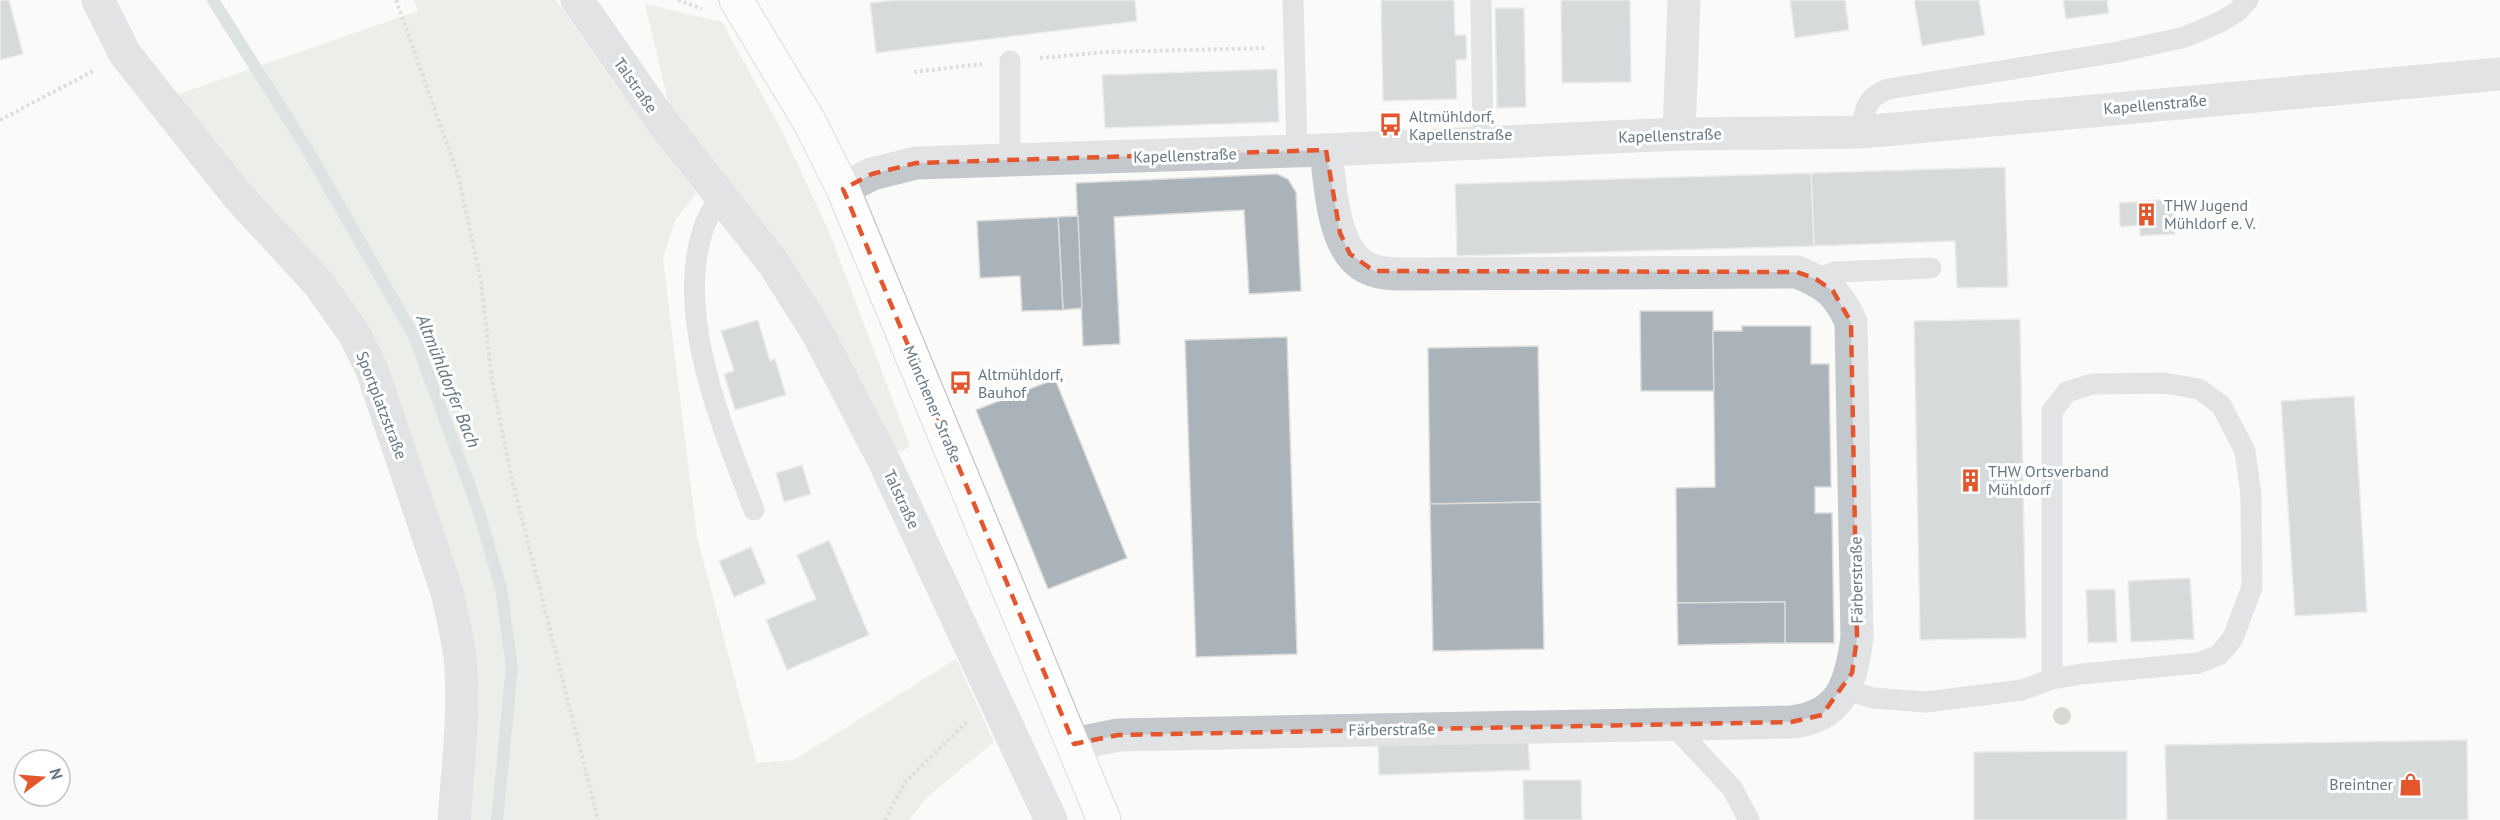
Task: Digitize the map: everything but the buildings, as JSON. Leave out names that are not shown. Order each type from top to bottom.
[{"type":"street","name":"Sportplatzstraße","points":[[98,0],[125,54],[237,195],[318,283],[355,335],[372,370],[447,592],[455,626],[460,656],[461,715],[454,820]]},
{"type":"street","name":"Talstraße","points":[[577,0],[660,119],[774,264],[818,334],[884,461],[1051,820]]},
{"type":"street","points":[[1679,134],[1684,0]]},
{"type":"street","name":"Münchener Straße","points":[[744,4],[809,121],[843,189],[1104,820]]},
{"type":"street","name":"Kapellenstraße","points":[[843,189],[872,174],[916,163],[1311,151],[1679,134],[1861,132],[2500,74]]},
{"type":"street","name":"Färberstraße","points":[[1074,744],[1118,735],[1808,720],[1822,715],[1844,689],[1852,674],[1857,638],[1851,322],[1833,291],[1816,279],[1797,272],[1408,274],[1374,270],[1361,265],[1350,254],[1340,233],[1332,201],[1311,151]]},
{"type":"lane","points":[[1293,0],[1294,47],[1311,151]]},
{"type":"lane","points":[[1480,0],[1483,143]]},
{"type":"lane","points":[[1861,132],[1867,102],[1875,94],[1888,88],[2185,38],[2220,22],[2248,0]]},
{"type":"lane","points":[[1010,61],[1010,160]]},
{"type":"lane","points":[[720,198],[706,221],[698,254],[695,285],[698,328],[716,408],[754,510]]},
{"type":"lane","points":[[1816,279],[1835,272],[1931,268]]},
{"type":"lane","points":[[1844,689],[1873,698],[1926,702],[2022,690],[2052,679],[2082,674],[2198,663],[2219,655],[2233,638],[2252,587],[2251,495],[2246,451],[2221,405],[2199,389],[2164,383],[2092,384],[2067,393],[2052,411],[2052,679]]},
{"type":"lane","points":[[1672,724],[1732,788],[1749,820]]},
{"type":"path","points":[[396,0],[458,175],[481,281],[492,380],[510,471],[598,820]]},
{"type":"path","points":[[914,72],[1106,52],[1294,47]]},
{"type":"path","points":[[0,120],[125,54]]},
{"type":"path","points":[[885,820],[905,782],[994,698]]},
{"type":"highlighted area","points":[[1326,150],[1340,233],[1350,254],[1374,271],[1797,272],[1816,279],[1833,291],[1851,322],[1857,638],[1852,673],[1822,715],[1791,722],[1118,735],[1074,744],[843,189],[872,174],[916,163]]},
{"type":"shaded area","points":[[414,0],[556,0],[618,89],[696,193],[675,220],[663,258],[697,537],[757,763],[794,760],[956,659],[994,742],[926,798],[909,820],[466,820],[473,719],[412,443],[170,97],[418,11]]},
{"type":"shaded area","points":[[645,4],[722,22],[783,133],[830,234],[910,446],[901,452],[886,443],[671,114]]},
{"type":"waterway","name":"Altmühldorfer Bach","points":[[213,0],[307,149],[414,336],[478,509],[501,588],[512,667],[497,820]]},
{"type":"place","name":"Altmühldorf, Kapellenstraße","points":[[1391,125]]},
{"type":"place","name":"THW Jugend Mühldorf e. V.","points":[[2146,214]]},
{"type":"place","name":"Altmühldorf, Bauhof","points":[[960,383]]},
{"type":"place","name":"THW Ortsverband Mühldorf","points":[[1970,480]]},
{"type":"place","name":"Breintner","points":[[2411,784]]}]
